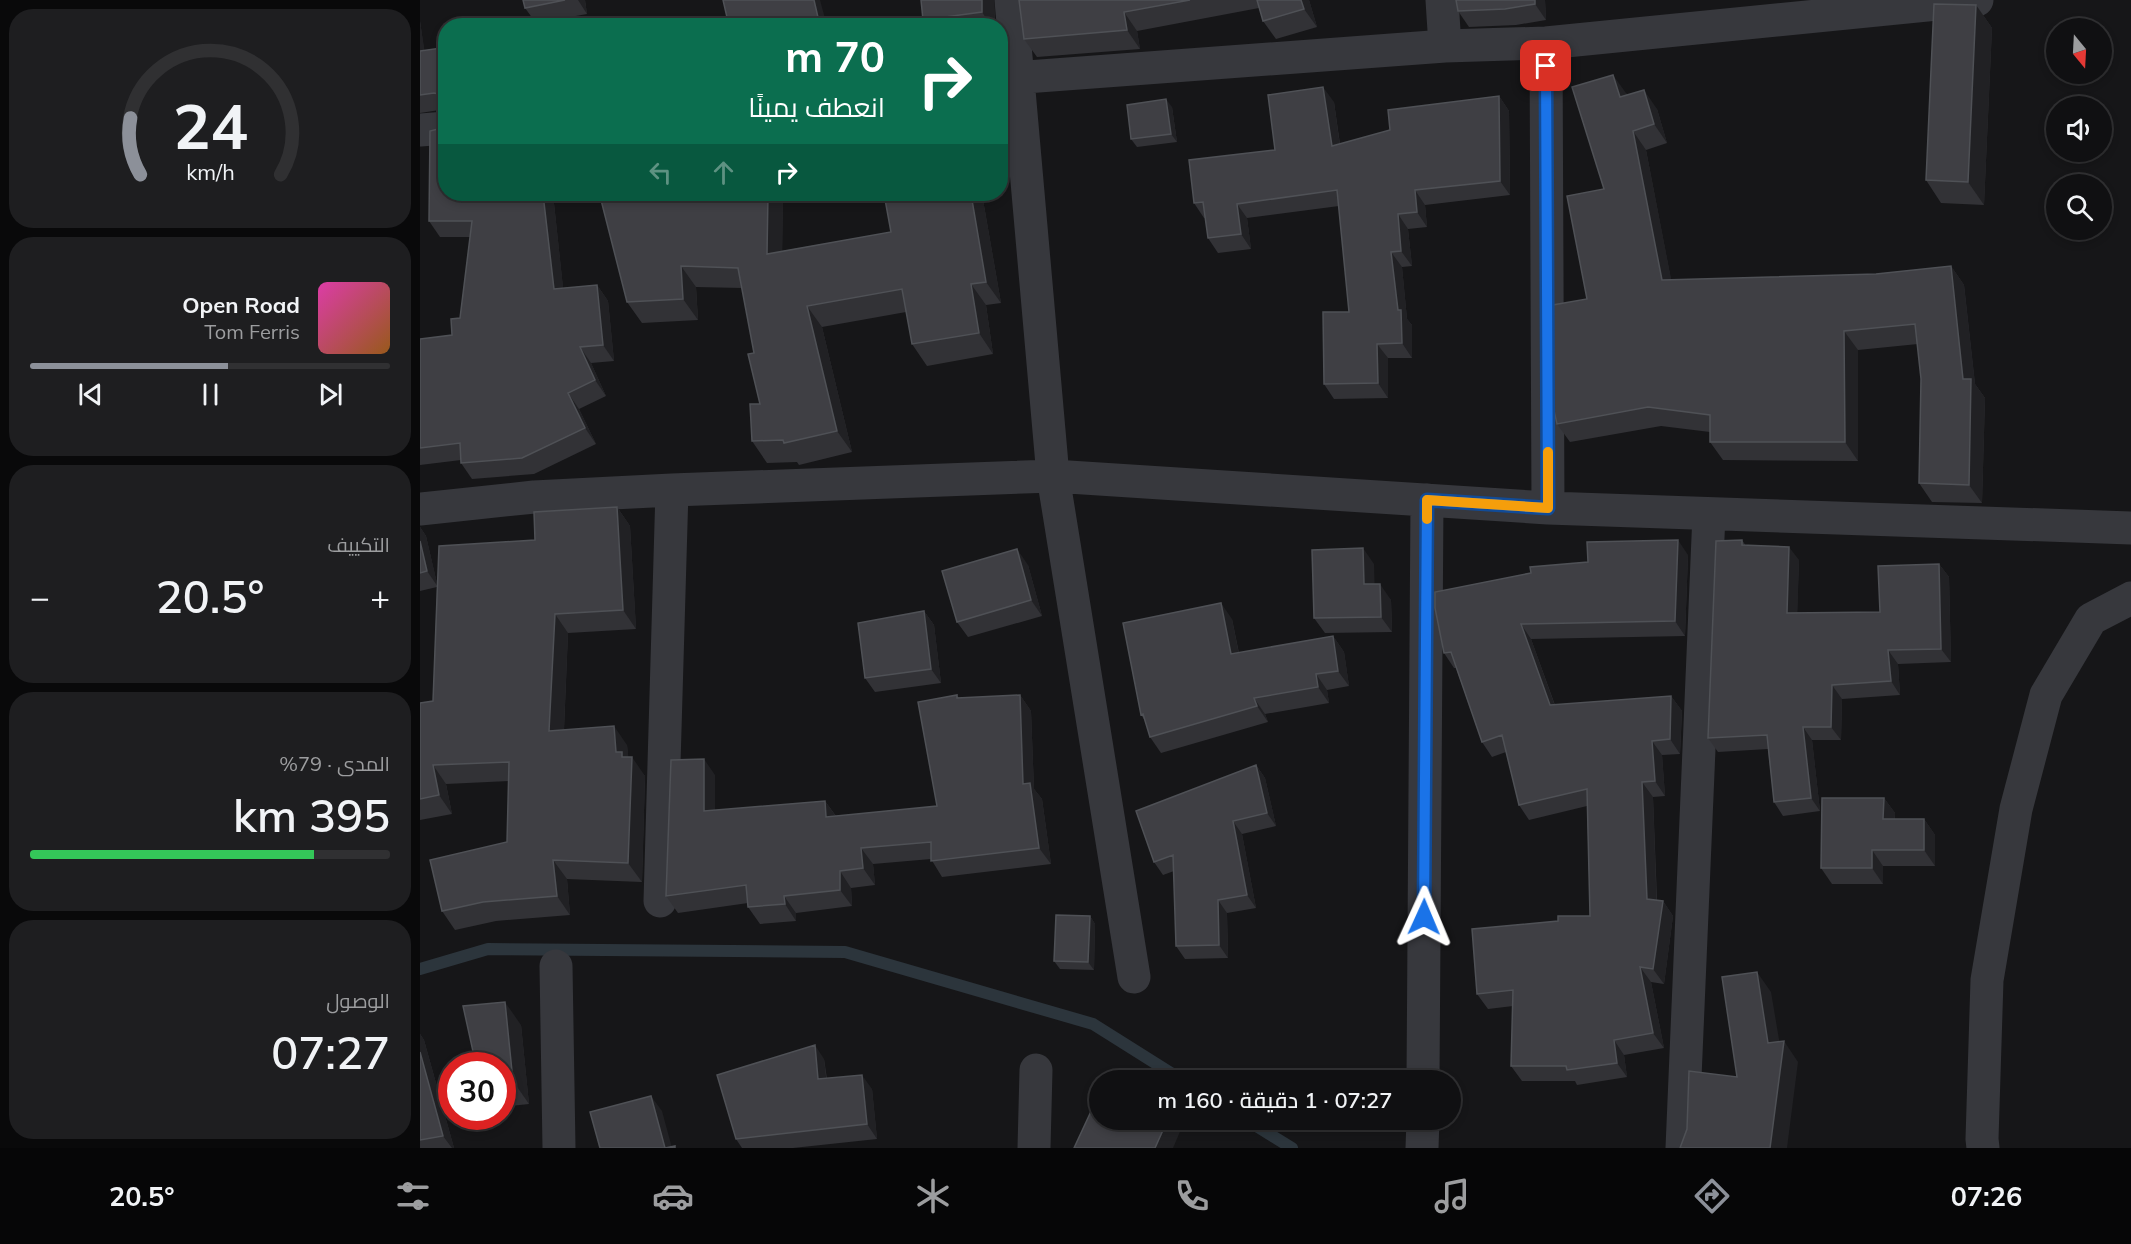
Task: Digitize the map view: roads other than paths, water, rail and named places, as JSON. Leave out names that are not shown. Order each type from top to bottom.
[{"type":"street","points":[[1011,0],[1010,78],[1053,476],[1134,977]]},
{"type":"street","points":[[1442,0],[1445,46]]},
{"type":"street","points":[[1010,78],[1445,46],[1546,43],[1977,0]]},
{"type":"street","points":[[1546,43],[1548,508]]},
{"type":"street","points":[[420,130],[438,129]]},
{"type":"street","points":[[420,509],[534,497],[1053,476],[1548,508],[2131,528]]},
{"type":"street","points":[[660,901],[672,490]]},
{"type":"street","points":[[1423,1070],[1427,500]]},
{"type":"street","points":[[1682,1148],[1710,514]]},
{"type":"street","points":[[1983,1148],[1987,980],[2016,809],[2046,695],[2091,619],[2131,598]]},
{"type":"street","points":[[556,966],[559,1148]]},
{"type":"street","points":[[1034,1148],[1036,1070]]},
{"type":"street","points":[[1422,1148],[1423,1130]]},
{"type":"waterway","points":[[420,969],[488,949],[845,952],[1093,1024],[1166,1070]]},
{"type":"waterway","points":[[1263,1130],[1292,1148]]}]
